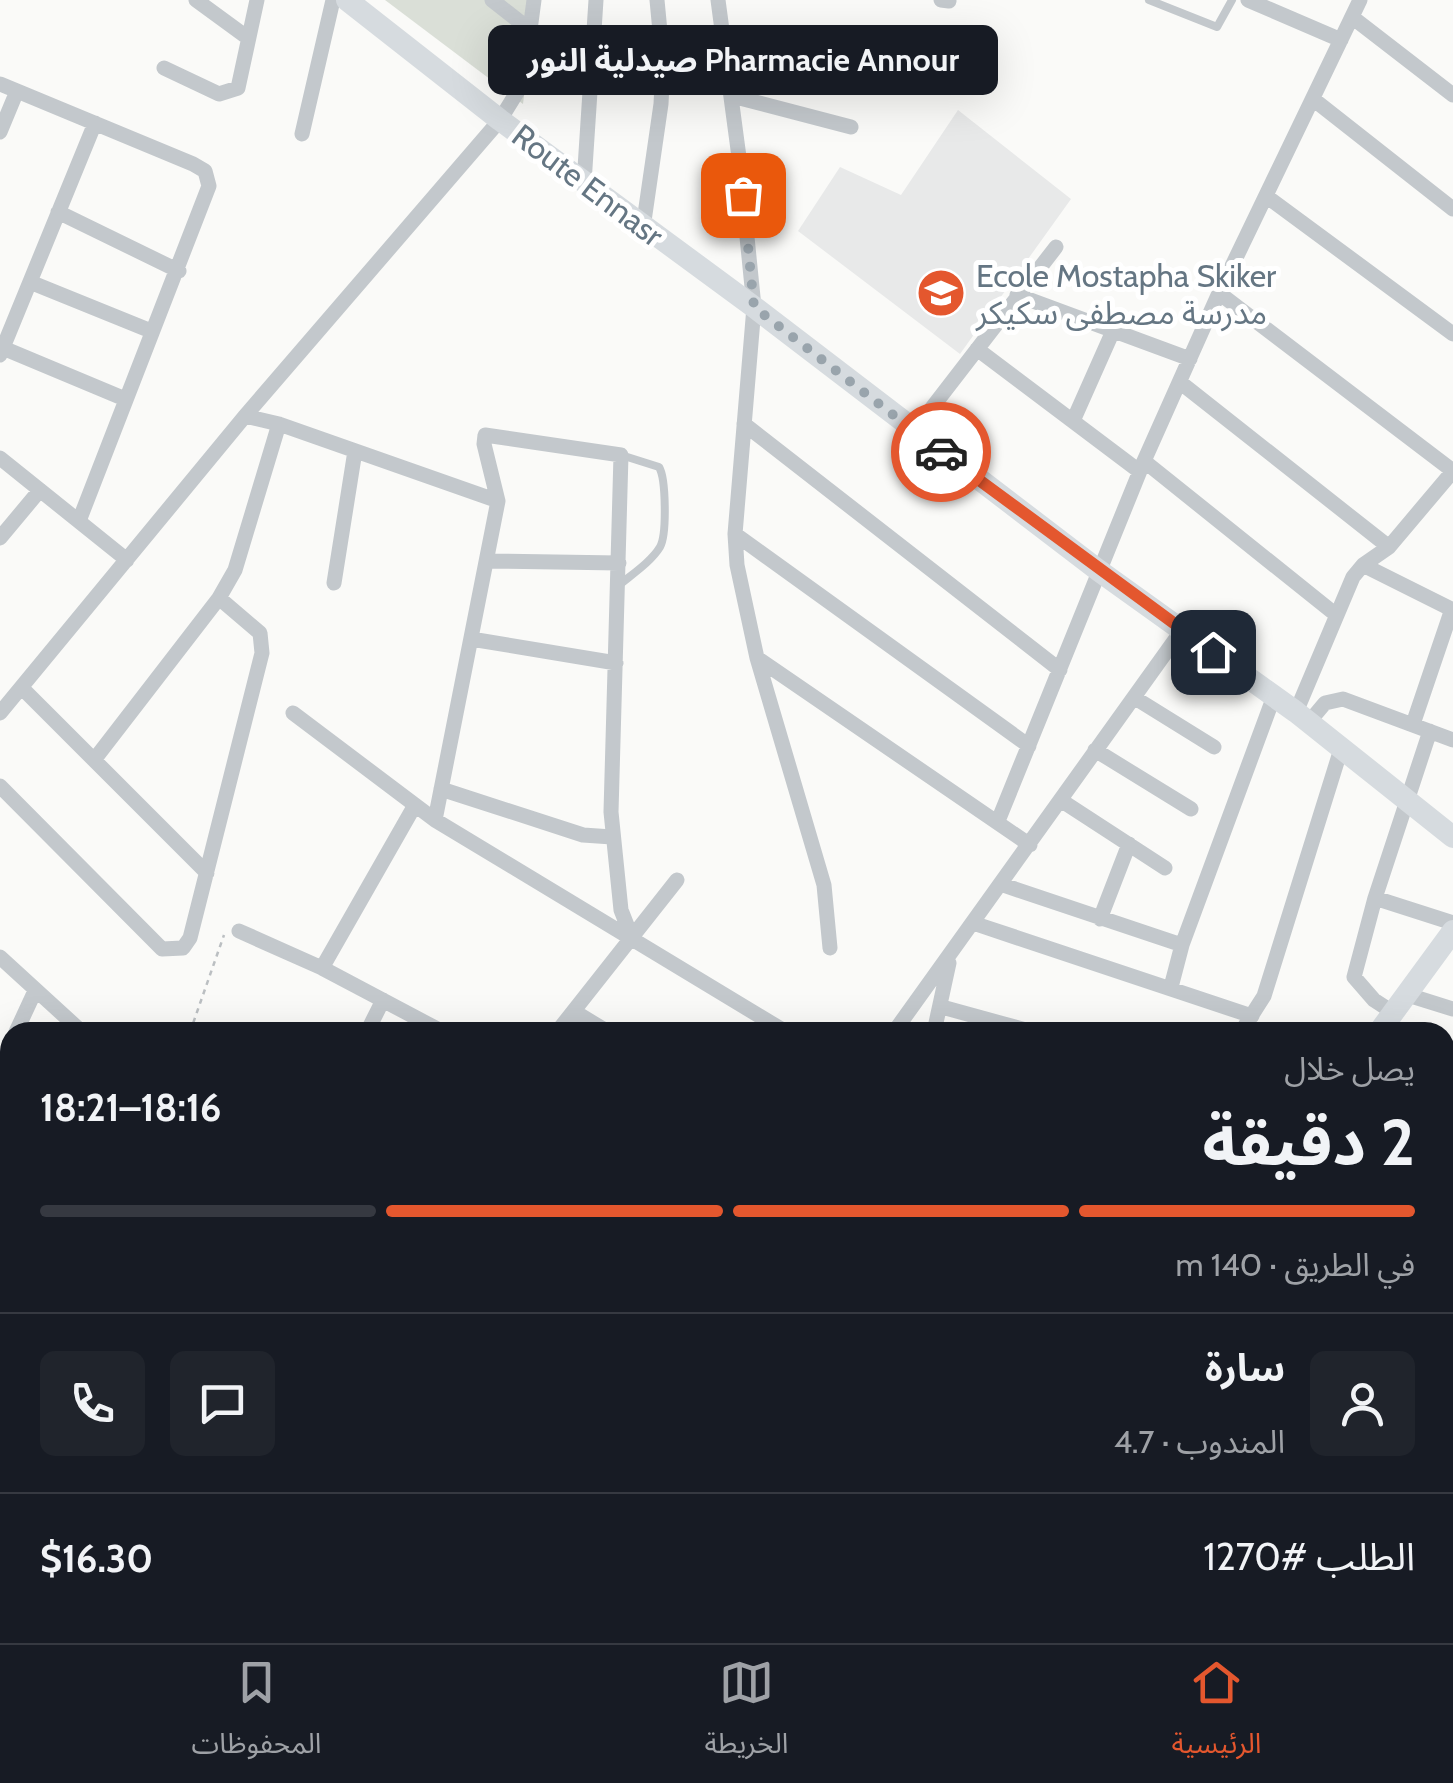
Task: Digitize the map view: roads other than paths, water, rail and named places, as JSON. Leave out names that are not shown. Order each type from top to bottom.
[{"type":"main road","name":"Route Ennasr","points":[[348,0],[500,120],[754,307],[914,432],[1302,717],[1453,837]]},
{"type":"main road","points":[[1387,1022],[1453,927]]},
{"type":"street","points":[[196,0],[248,38]]},
{"type":"street","points":[[164,68],[212,92],[238,88],[257,0]]},
{"type":"street","points":[[302,134],[333,0]]},
{"type":"street","points":[[492,0],[530,30]]},
{"type":"street","points":[[0,712],[245,416],[500,120],[519,89],[534,0]]},
{"type":"street","points":[[584,183],[596,0]]},
{"type":"street","points":[[643,228],[661,104],[663,64],[657,0]]},
{"type":"street","points":[[718,0],[754,307],[735,534],[737,565],[757,658],[824,884],[830,948]]},
{"type":"street","points":[[942,0],[950,1]]},
{"type":"street","points":[[1248,0],[1341,40]]},
{"type":"street","points":[[998,822],[1142,466],[1219,293],[1360,0]]},
{"type":"street","points":[[1352,17],[1453,95]]},
{"type":"street","points":[[724,38],[942,64]]},
{"type":"street","points":[[0,84],[205,171],[209,186],[80,521]]},
{"type":"street","points":[[0,132],[17,91]]},
{"type":"street","points":[[732,96],[851,126]]},
{"type":"street","points":[[1313,99],[1453,210]]},
{"type":"street","points":[[95,123],[30,282],[5,328],[2,351],[125,399]]},
{"type":"street","points":[[1266,196],[1453,334]]},
{"type":"street","points":[[58,212],[179,271]]},
{"type":"street","points":[[914,432],[1056,247]]},
{"type":"street","points":[[30,282],[151,331]]},
{"type":"street","points":[[1219,293],[1453,471],[1389,546],[1363,565],[1335,614],[1302,717]]},
{"type":"street","points":[[1018,295],[1190,360]]},
{"type":"street","points":[[1073,421],[1113,331]]},
{"type":"street","points":[[977,348],[1073,421],[1142,466],[1335,614]]},
{"type":"street","points":[[1180,383],[1389,546]]},
{"type":"street","points":[[245,416],[279,424],[498,501]]},
{"type":"street","points":[[94,760],[219,598],[235,570],[279,424]]},
{"type":"street","points":[[744,424],[1060,670]]},
{"type":"street","points":[[435,820],[498,501],[484,444],[488,433],[621,456],[612,836],[621,910],[632,938]]},
{"type":"street","points":[[334,583],[355,451]]},
{"type":"street","points":[[0,458],[128,560]]},
{"type":"street","points":[[0,538],[40,490]]},
{"type":"street","points":[[735,534],[1029,746]]},
{"type":"street","points":[[487,561],[618,562]]},
{"type":"street","points":[[1363,565],[1452,610],[1413,724]]},
{"type":"street","points":[[0,786],[162,948],[176,950],[187,944],[262,643],[255,627],[219,598]]},
{"type":"street","points":[[902,1022],[1182,630]]},
{"type":"street","points":[[472,639],[616,663]]},
{"type":"street","points":[[757,658],[1030,844]]},
{"type":"street","points":[[22,688],[206,874]]},
{"type":"street","points":[[1171,988],[1182,945],[1274,696]]},
{"type":"street","points":[[1136,698],[1214,747]]},
{"type":"street","points":[[1302,717],[1338,698],[1453,740]]},
{"type":"street","points":[[293,713],[435,820],[770,1022]]},
{"type":"street","points":[[1430,731],[1375,898],[1354,977],[1374,1000],[1453,1009]]},
{"type":"street","points":[[1248,1022],[1264,996],[1341,749]]},
{"type":"street","points":[[1095,750],[1191,809]]},
{"type":"street","points":[[441,789],[583,835],[612,836]]},
{"type":"street","points":[[1062,801],[1165,868]]},
{"type":"street","points":[[322,968],[415,805]]},
{"type":"street","points":[[1100,919],[1128,844]]},
{"type":"street","points":[[566,1022],[677,880]]},
{"type":"street","points":[[1003,885],[1182,945]]},
{"type":"street","points":[[1375,898],[1453,927]]},
{"type":"street","points":[[973,924],[1252,1016]]},
{"type":"street","points":[[239,931],[322,968],[425,1022]]},
{"type":"street","points":[[0,957],[71,1022]]},
{"type":"street","points":[[937,1022],[950,959]]},
{"type":"street","points":[[21,1022],[36,991]]},
{"type":"street","points":[[372,1022],[383,1000]]},
{"type":"street","points":[[942,1007],[997,1022]]},
{"type":"street","points":[[575,1012],[592,1022]]},
{"type":"lane","points":[[1149,0],[1217,28],[1232,0]]},
{"type":"lane","points":[[618,586],[663,541],[664,474],[659,467],[621,456]]},
{"type":"place","name":"Pharmacie Annour صيدلية النور","points":[[743,195]]},
{"type":"place","name":"Ecole Mostapha Skiker مدرسة مصطفى سكيكر","points":[[941,293]]}]
